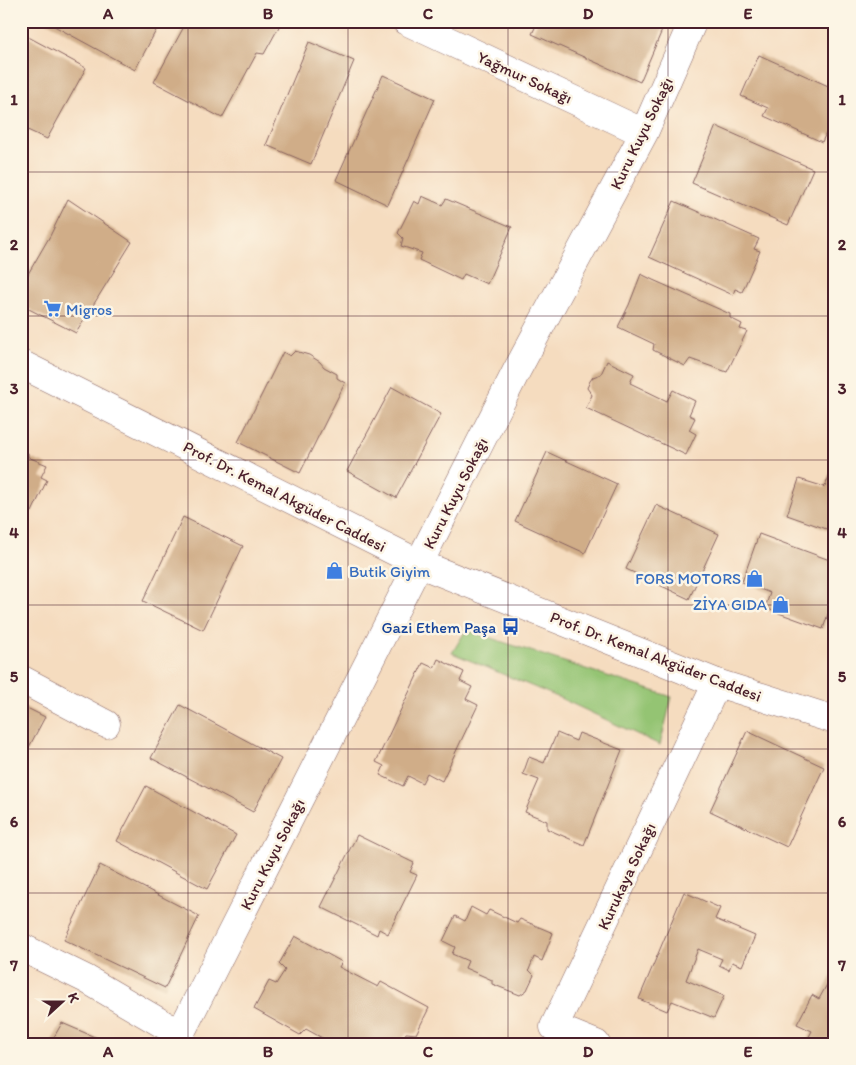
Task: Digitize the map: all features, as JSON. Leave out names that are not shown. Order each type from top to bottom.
[{"type":"street","name":"Yağmur Sokağı","points":[[406,21],[644,133]]},
{"type":"street","name":"Kuru Kuyu Sokağı","points":[[178,1039],[517,370],[644,133],[693,21]]},
{"type":"street","name":"Prof. Dr. Kemal Akgüder Caddesi","points":[[21,364],[420,564],[717,683],[835,720]]},
{"type":"street","points":[[21,680],[106,724]]},
{"type":"street","name":"Kurukaya Sokağı","points":[[596,1044],[554,1027],[717,683]]},
{"type":"street","points":[[21,947],[86,980],[178,1039]]},
{"type":"green space","points":[[466,630],[672,697],[660,745],[560,698],[452,653]]},
{"type":"building","points":[[45,21],[161,21],[135,70]]},
{"type":"building","points":[[187,21],[277,21],[281,23],[264,54],[257,53],[222,118],[154,82]]},
{"type":"building","points":[[538,21],[666,21],[640,82],[532,34]]},
{"type":"building","points":[[21,33],[86,68],[47,139],[21,127]]},
{"type":"building","points":[[309,42],[354,61],[311,164],[266,145]]},
{"type":"building","points":[[759,55],[835,89],[835,137],[826,133],[822,142],[764,116],[768,108],[741,96]]},
{"type":"building","points":[[383,75],[435,99],[388,205],[336,180]]},
{"type":"building","points":[[716,126],[813,169],[788,225],[692,183]]},
{"type":"building","points":[[422,196],[442,205],[446,199],[512,227],[487,284],[464,274],[461,280],[419,260],[422,253],[401,246],[403,238],[398,233],[414,201],[419,204]]},
{"type":"building","points":[[68,199],[132,242],[76,333],[21,305],[21,286],[50,236]]},
{"type":"building","points":[[674,201],[759,239],[754,249],[760,251],[742,292],[735,289],[733,295],[649,257]]},
{"type":"building","points":[[641,274],[730,314],[730,318],[742,324],[740,329],[747,331],[727,372],[690,359],[685,366],[653,350],[654,344],[618,327]]},
{"type":"building","points":[[295,351],[309,355],[320,362],[324,367],[337,374],[337,378],[345,383],[300,473],[238,442],[283,352],[290,356]]},
{"type":"building","points":[[607,361],[634,374],[630,383],[667,401],[673,390],[695,401],[689,415],[695,418],[689,430],[696,434],[686,455],[586,408],[592,395],[587,388],[590,381],[593,377],[601,374]]},
{"type":"building","points":[[392,387],[441,414],[396,498],[347,471]]},
{"type":"building","points":[[21,450],[28,453],[28,457],[47,465],[41,477],[47,480],[32,512],[21,507]]},
{"type":"building","points":[[547,452],[617,484],[585,553],[515,521]]},
{"type":"building","points":[[831,470],[835,471],[835,532],[787,515],[799,479],[825,487]]},
{"type":"building","points":[[656,505],[719,534],[689,599],[626,569]]},
{"type":"building","points":[[21,511],[29,514],[21,532]]},
{"type":"building","points":[[183,517],[243,546],[203,630],[143,601]]},
{"type":"building","points":[[759,534],[835,562],[835,616],[828,614],[823,629],[765,608],[770,593],[742,582]]},
{"type":"building","points":[[438,659],[464,672],[460,681],[472,687],[466,699],[478,705],[442,781],[427,773],[422,783],[408,776],[403,786],[380,775],[384,766],[376,762],[423,663],[434,668]]},
{"type":"building","points":[[21,705],[45,717],[21,762]]},
{"type":"building","points":[[180,705],[281,759],[253,812],[151,758]]},
{"type":"building","points":[[747,731],[824,767],[787,847],[710,811]]},
{"type":"building","points":[[557,733],[576,741],[579,733],[622,750],[584,845],[547,829],[547,821],[525,812],[539,780],[523,774],[529,757],[544,763]]},
{"type":"building","points":[[146,786],[236,835],[207,889],[117,841]]},
{"type":"building","points":[[357,835],[414,863],[410,872],[417,875],[388,934],[379,929],[377,935],[321,907]]},
{"type":"building","points":[[100,865],[199,916],[165,988],[64,940]]},
{"type":"building","points":[[684,892],[720,908],[715,919],[755,936],[742,966],[732,962],[729,970],[719,965],[722,959],[698,949],[686,980],[724,996],[714,1018],[672,1001],[667,1011],[639,999]]},
{"type":"building","points":[[471,907],[486,915],[489,910],[517,923],[520,919],[553,933],[542,961],[534,957],[529,970],[534,975],[527,990],[520,995],[492,984],[492,980],[465,968],[468,961],[452,954],[455,947],[443,941],[455,916],[465,921]]},
{"type":"building","points":[[295,936],[342,962],[339,967],[378,987],[381,982],[429,1008],[416,1034],[406,1033],[401,1044],[333,1044],[306,1029],[300,1035],[254,1009],[269,981],[276,984],[285,970],[279,964]]},
{"type":"building","points":[[835,970],[835,1044],[805,1044],[812,1031],[797,1024],[812,995],[819,999]]},
{"type":"building","points":[[62,1023],[111,1044],[50,1044]]},
{"type":"place","name":"Migros","points":[[52,309]]},
{"type":"place","name":"Butik Giyim","points":[[335,571]]},
{"type":"place","name":"FORS MOTORS","points":[[755,578]]},
{"type":"place","name":"ZİYA GIDA","points":[[781,604]]},
{"type":"place","name":"Gazi Ethem Paşa","points":[[510,627]]}]
